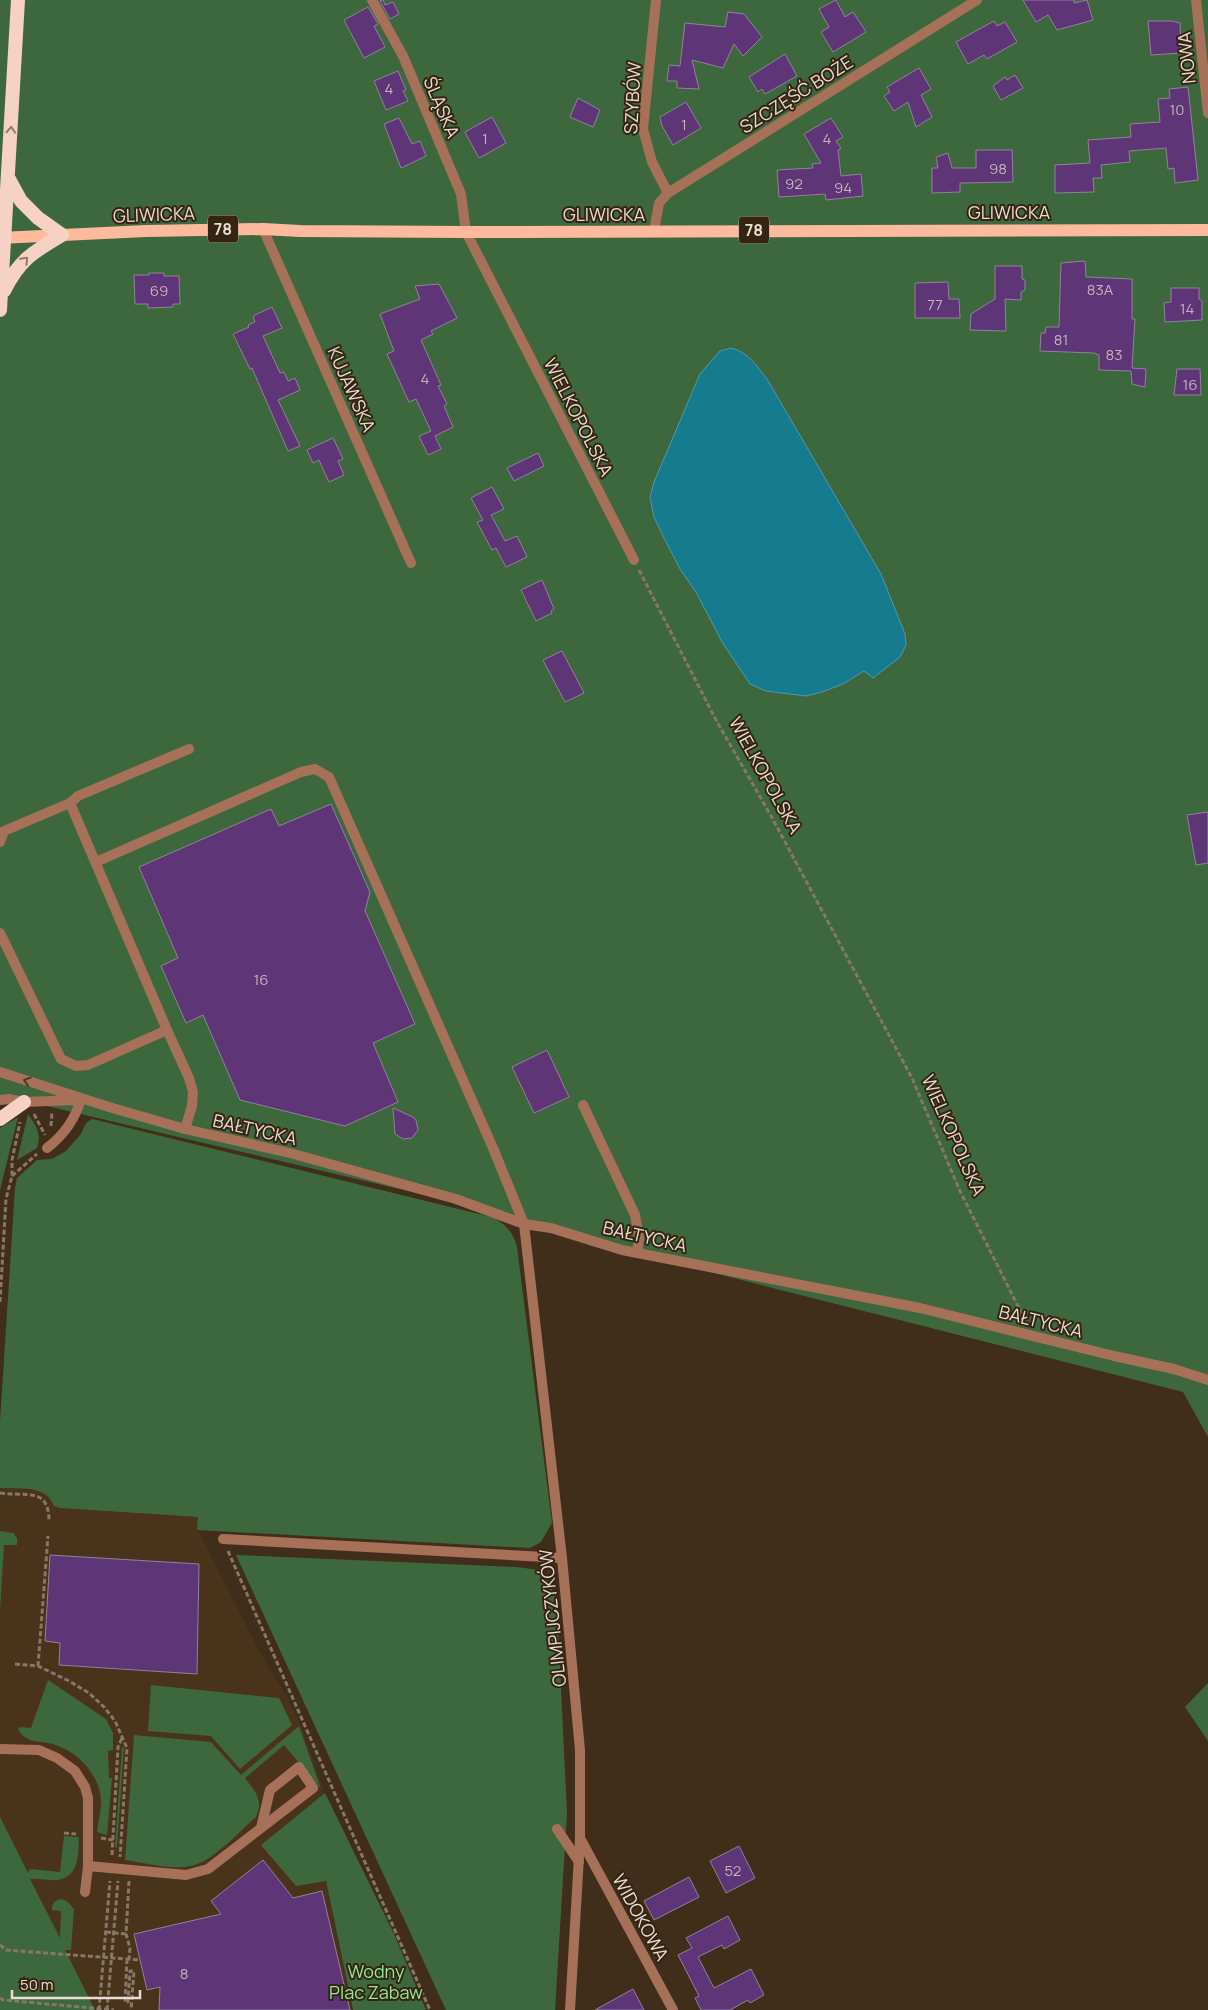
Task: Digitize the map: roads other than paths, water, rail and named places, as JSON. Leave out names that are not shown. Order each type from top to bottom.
[{"type":"highway","points":[[0,304],[3,238],[9,179],[18,0]]},
{"type":"highway","points":[[0,304],[13,273],[32,253],[62,234],[38,218],[21,201],[9,179]]},
{"type":"highway","points":[[0,1119],[23,1108]]},
{"type":"main road","name":"GLIWICKA","points":[[3,238],[146,230],[263,229],[466,232],[1208,230]]},
{"type":"street","name":"ŚLĄSKA","points":[[372,0],[403,56],[462,194],[466,232]]},
{"type":"street","name":"SZYBÓW","points":[[656,0],[643,129],[652,162],[668,193]]},
{"type":"street","name":"SZCZĘŚĆ BOŻE","points":[[668,193],[977,0]]},
{"type":"street","name":"NOWA","points":[[1196,0],[1208,113]]},
{"type":"street","points":[[654,231],[659,203],[668,193]]},
{"type":"street","name":"KUJAWSKA","points":[[263,229],[411,563]]},
{"type":"street","name":"WIELKOPOLSKA","points":[[466,232],[634,560]]},
{"type":"street","points":[[0,842],[4,831],[70,803],[78,796],[189,749]]},
{"type":"street","name":"OLIMPIJCZYKÓW","points":[[96,862],[301,772],[315,769],[328,777],[493,1148],[524,1224],[562,1558],[580,1750],[580,1839],[570,2010]]},
{"type":"street","points":[[70,803],[189,1078],[193,1092],[192,1106],[185,1129]]},
{"type":"street","points":[[0,933],[61,1059],[76,1066],[88,1065],[167,1030]]},
{"type":"street","name":"BAŁTYCKA","points":[[0,1072],[81,1099],[185,1129],[290,1153],[456,1199],[524,1224],[551,1228],[637,1253],[920,1308],[1174,1369],[1208,1380]]},
{"type":"street","name":"BAŁTYCKA","points":[[0,1100],[9,1099],[23,1108],[81,1099]]},
{"type":"street","points":[[47,1148],[67,1129],[76,1115],[81,1099]]},
{"type":"street","points":[[583,1105],[635,1215],[639,1238],[637,1253]]},
{"type":"street","points":[[223,1539],[562,1558]]},
{"type":"street","points":[[0,1749],[39,1750],[57,1758],[75,1771],[85,1787],[88,1798],[88,1866],[85,1892]]},
{"type":"street","points":[[88,1866],[186,1875],[208,1868],[313,1788],[299,1767],[270,1790],[260,1828]]},
{"type":"street","points":[[557,1829],[579,1862]]},
{"type":"street","name":"WIDOKOWA","points":[[580,1839],[673,2010]]},
{"type":"water","points":[[731,348],[747,356],[767,379],[881,574],[905,634],[906,645],[900,657],[873,678],[864,671],[843,684],[806,696],[766,691],[750,684],[722,642],[696,592],[680,569],[654,517],[650,497],[654,482],[700,374],[720,351]]},
{"type":"park label","name":"Wodny Plac Zabaw","points":[[376,1981]]}]
